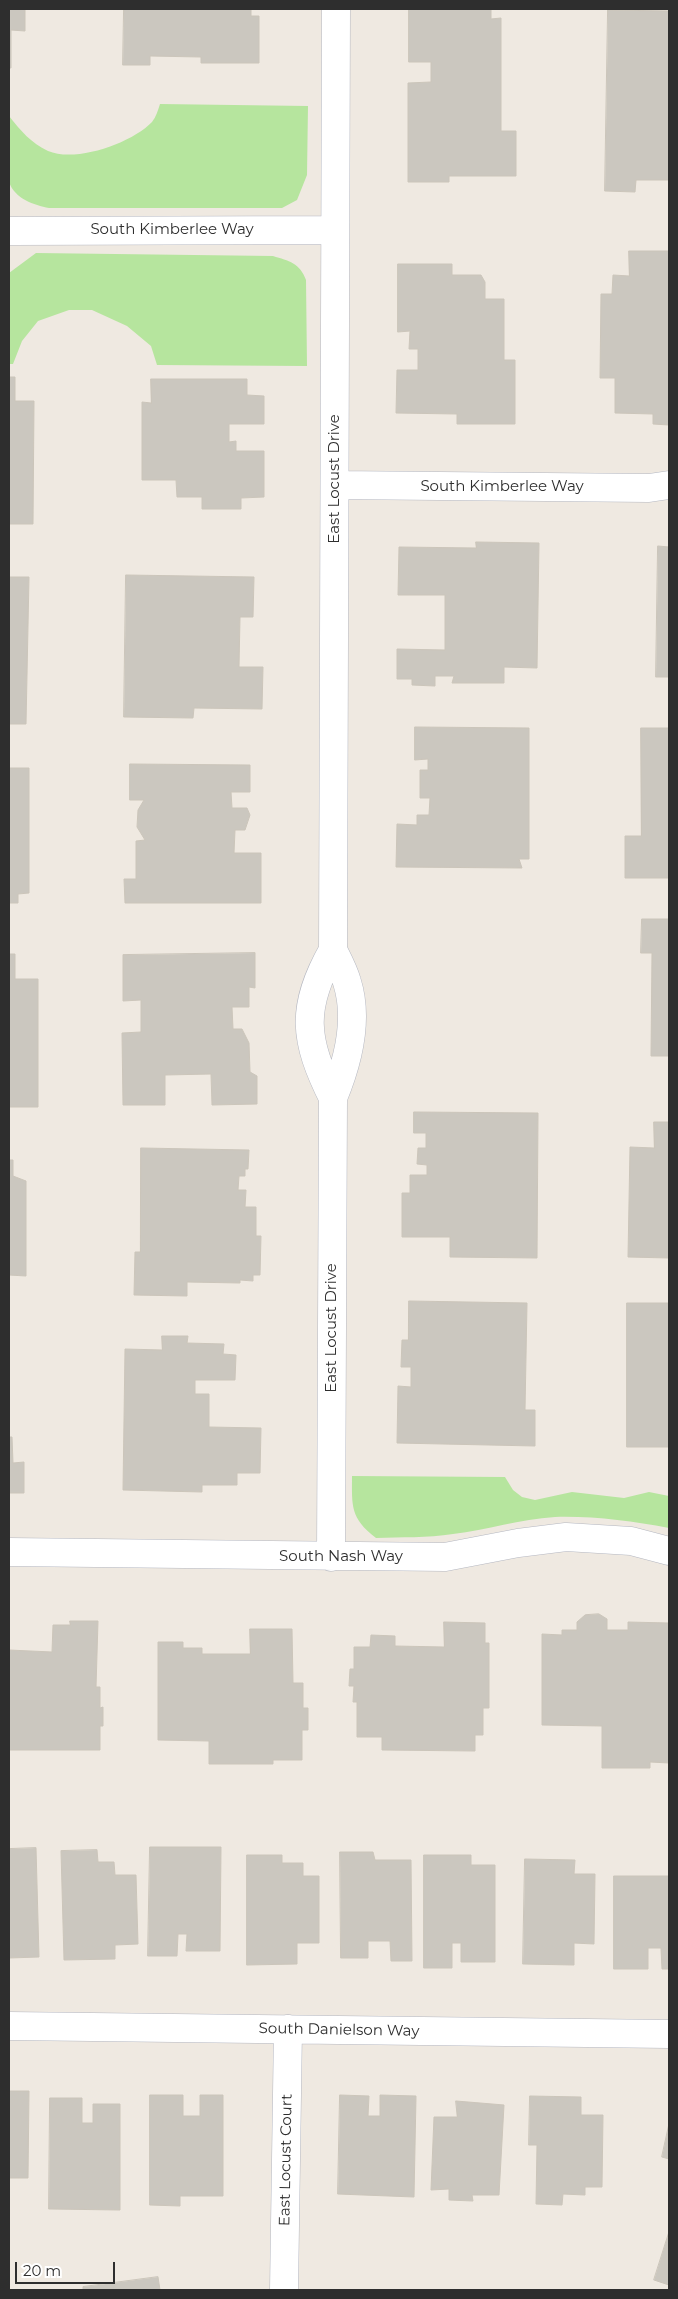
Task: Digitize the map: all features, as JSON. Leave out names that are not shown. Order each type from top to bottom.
[{"type":"street","name":"East Locust Drive","points":[[332,1558],[333,1098],[346,1067],[352,1005],[347,981],[333,950],[336,9]]},
{"type":"street","name":"South Kimberlee Way","points":[[9,231],[335,230]]},
{"type":"street","name":"South Kimberlee Way","points":[[335,485],[649,488],[669,485]]},
{"type":"street","name":"East Locust Drive","points":[[333,950],[318,976],[311,999],[310,1025],[318,1068],[333,1098]]},
{"type":"street","name":"South Nash Way","points":[[9,1552],[332,1558],[445,1557],[518,1542],[566,1537],[631,1541],[669,1551]]},
{"type":"street","name":"South Danielson Way","points":[[9,2026],[669,2034]]},
{"type":"street","name":"East Locust Court","points":[[284,2290],[288,2029]]},
{"type":"green space","points":[[160,104],[308,106],[307,175],[297,200],[282,208],[49,208],[20,197],[12,188],[9,182],[8,170],[9,116],[27,136],[48,151],[60,154],[88,153],[118,144],[143,130],[156,116]]},
{"type":"green space","points":[[36,253],[273,256],[289,261],[301,270],[306,280],[307,366],[157,365],[151,346],[127,326],[92,310],[69,310],[38,321],[22,341],[13,364],[9,364],[9,273]]},
{"type":"green space","points":[[352,1476],[505,1477],[513,1490],[522,1497],[535,1500],[572,1492],[624,1498],[649,1492],[669,1496],[669,1528],[584,1517],[555,1517],[443,1535],[376,1538],[361,1524],[354,1511]]},
{"type":"building","points":[[9,9],[25,9],[25,31],[11,30],[11,68],[9,68]]},
{"type":"building","points":[[124,9],[251,9],[251,16],[259,16],[259,63],[201,63],[201,57],[150,56],[150,65],[123,65]]},
{"type":"building","points":[[409,9],[491,9],[491,19],[501,18],[501,131],[516,131],[516,176],[449,176],[449,182],[408,182],[408,83],[431,82],[431,62],[409,62]]},
{"type":"building","points":[[608,10],[669,11],[669,180],[636,180],[635,192],[605,191]]},
{"type":"building","points":[[629,251],[669,251],[669,425],[653,424],[653,414],[615,413],[615,378],[600,378],[601,294],[612,294],[613,275],[629,276]]},
{"type":"building","points":[[398,264],[452,264],[452,275],[481,275],[485,282],[485,299],[504,299],[504,360],[515,360],[515,424],[457,424],[457,414],[396,413],[397,370],[418,370],[418,349],[409,349],[410,331],[398,332]]},
{"type":"building","points":[[9,377],[15,377],[15,401],[34,401],[33,524],[9,524]]},
{"type":"building","points":[[151,379],[247,379],[247,395],[264,396],[264,424],[229,424],[229,442],[236,441],[236,451],[264,451],[264,497],[241,498],[241,509],[202,509],[202,497],[177,497],[176,480],[142,480],[142,402],[151,403]]},
{"type":"building","points":[[476,542],[539,543],[537,668],[504,667],[504,683],[452,683],[454,676],[435,676],[435,686],[412,685],[412,679],[397,679],[397,649],[445,650],[445,595],[398,595],[399,547],[476,548]]},
{"type":"building","points":[[658,546],[669,547],[669,677],[656,677]]},
{"type":"building","points":[[126,575],[254,577],[253,617],[240,617],[239,667],[263,667],[262,709],[194,708],[193,718],[124,717]]},
{"type":"building","points":[[9,577],[29,577],[26,724],[9,724]]},
{"type":"building","points":[[415,727],[529,728],[529,859],[519,859],[522,868],[396,867],[397,824],[417,825],[417,815],[429,815],[430,798],[420,798],[420,770],[428,770],[428,759],[415,760]]},
{"type":"building","points":[[641,728],[669,728],[669,878],[625,878],[625,836],[641,836]]},
{"type":"building","points":[[130,764],[250,765],[250,792],[231,792],[232,808],[247,808],[250,815],[245,830],[235,830],[234,853],[261,853],[261,903],[125,903],[124,879],[136,879],[136,841],[145,840],[137,827],[138,810],[144,800],[130,800]]},
{"type":"building","points":[[9,768],[29,768],[29,893],[18,894],[18,903],[9,903]]},
{"type":"building","points":[[642,919],[669,919],[669,1056],[651,1056],[652,953],[641,953]]},
{"type":"building","points":[[255,953],[255,988],[249,987],[249,1007],[232,1007],[233,1029],[242,1029],[249,1043],[250,1072],[257,1076],[257,1104],[212,1105],[211,1074],[165,1075],[165,1105],[123,1105],[122,1033],[141,1032],[141,1000],[123,1001],[123,955]]},
{"type":"building","points":[[9,954],[15,954],[15,979],[38,979],[38,1107],[9,1107]]},
{"type":"building","points":[[414,1112],[538,1113],[537,1258],[450,1257],[450,1237],[402,1237],[402,1193],[410,1193],[410,1175],[427,1175],[427,1165],[417,1164],[418,1148],[426,1148],[426,1133],[414,1133]]},
{"type":"building","points":[[654,1122],[669,1122],[669,1258],[628,1257],[630,1147],[654,1148]]},
{"type":"building","points":[[141,1148],[249,1150],[248,1169],[245,1169],[245,1176],[239,1176],[238,1190],[246,1190],[245,1207],[256,1207],[256,1236],[261,1236],[260,1275],[253,1275],[253,1281],[240,1280],[240,1283],[187,1282],[187,1296],[134,1295],[135,1252],[140,1252]]},
{"type":"building","points":[[9,1160],[13,1160],[13,1176],[26,1181],[26,1276],[9,1275]]},
{"type":"building","points":[[409,1301],[527,1303],[525,1410],[535,1410],[535,1446],[397,1443],[398,1386],[411,1387],[411,1367],[401,1367],[402,1340],[408,1340]]},
{"type":"building","points":[[627,1303],[669,1303],[669,1447],[627,1447]]},
{"type":"building","points":[[162,1336],[188,1336],[187,1343],[224,1344],[223,1354],[236,1355],[235,1380],[195,1380],[195,1394],[209,1394],[209,1427],[261,1428],[260,1473],[237,1473],[237,1485],[202,1485],[202,1492],[123,1490],[125,1349],[162,1350]]},
{"type":"building","points":[[9,1437],[12,1437],[13,1463],[24,1462],[24,1493],[9,1493]]},
{"type":"building","points":[[599,1614],[607,1619],[607,1630],[628,1630],[628,1622],[669,1623],[669,1763],[650,1762],[650,1768],[602,1768],[602,1726],[542,1725],[542,1634],[562,1635],[562,1630],[577,1630],[577,1622],[585,1615]]},
{"type":"building","points":[[70,1621],[98,1621],[96,1687],[100,1687],[100,1708],[103,1707],[103,1726],[100,1726],[100,1750],[9,1750],[9,1650],[52,1652],[53,1625],[70,1625]]},
{"type":"building","points":[[444,1622],[485,1623],[485,1643],[489,1643],[489,1708],[483,1708],[483,1735],[475,1735],[475,1751],[382,1750],[382,1737],[357,1737],[357,1702],[353,1702],[354,1686],[349,1686],[350,1669],[354,1669],[354,1647],[370,1647],[371,1635],[395,1636],[395,1646],[444,1647]]},
{"type":"building","points":[[250,1629],[292,1629],[293,1683],[303,1683],[303,1708],[308,1708],[308,1730],[302,1730],[302,1760],[273,1760],[273,1764],[209,1764],[209,1741],[158,1740],[158,1642],[183,1642],[183,1648],[202,1648],[202,1654],[250,1654]]},
{"type":"building","points":[[150,1847],[221,1847],[220,1951],[186,1951],[187,1934],[178,1934],[177,1956],[148,1956]]},
{"type":"building","points":[[36,1848],[39,1957],[9,1958],[9,1849]]},
{"type":"building","points":[[97,1850],[98,1862],[114,1862],[115,1875],[136,1875],[138,1944],[115,1945],[115,1959],[64,1960],[61,1851]]},
{"type":"building","points":[[340,1852],[373,1852],[375,1860],[411,1860],[412,1961],[391,1961],[390,1941],[368,1941],[368,1958],[341,1958]]},
{"type":"building","points":[[247,1855],[282,1855],[282,1863],[303,1863],[303,1876],[319,1876],[319,1943],[297,1943],[297,1964],[247,1965]]},
{"type":"building","points":[[424,1855],[471,1855],[471,1865],[495,1865],[495,1962],[461,1962],[461,1943],[452,1943],[452,1968],[424,1968]]},
{"type":"building","points":[[525,1859],[575,1860],[574,1874],[595,1874],[594,1944],[574,1943],[574,1965],[523,1964]]},
{"type":"building","points":[[614,1876],[669,1876],[669,1969],[662,1969],[661,1948],[648,1948],[648,1969],[614,1969]]},
{"type":"building","points":[[9,2091],[29,2091],[28,2178],[9,2178]]},
{"type":"building","points":[[150,2095],[183,2095],[183,2116],[200,2116],[200,2095],[223,2095],[223,2196],[180,2196],[180,2206],[150,2205]]},
{"type":"building","points":[[340,2095],[369,2096],[368,2116],[380,2116],[380,2095],[416,2096],[414,2197],[338,2194]]},
{"type":"building","points":[[530,2096],[581,2097],[581,2115],[603,2115],[602,2187],[585,2187],[585,2195],[563,2194],[562,2205],[536,2204],[537,2145],[529,2145]]},
{"type":"building","points":[[50,2098],[82,2098],[82,2123],[93,2123],[93,2104],[120,2104],[120,2210],[49,2209]]},
{"type":"building","points":[[456,2101],[504,2105],[499,2195],[472,2195],[473,2201],[449,2200],[449,2189],[431,2190],[434,2117],[457,2117]]},
{"type":"building","points":[[669,2124],[669,2159],[662,2157]]},
{"type":"building","points":[[669,2232],[669,2285],[654,2280]]},
{"type":"building","points":[[158,2277],[160,2290],[83,2290],[83,2287]]}]
